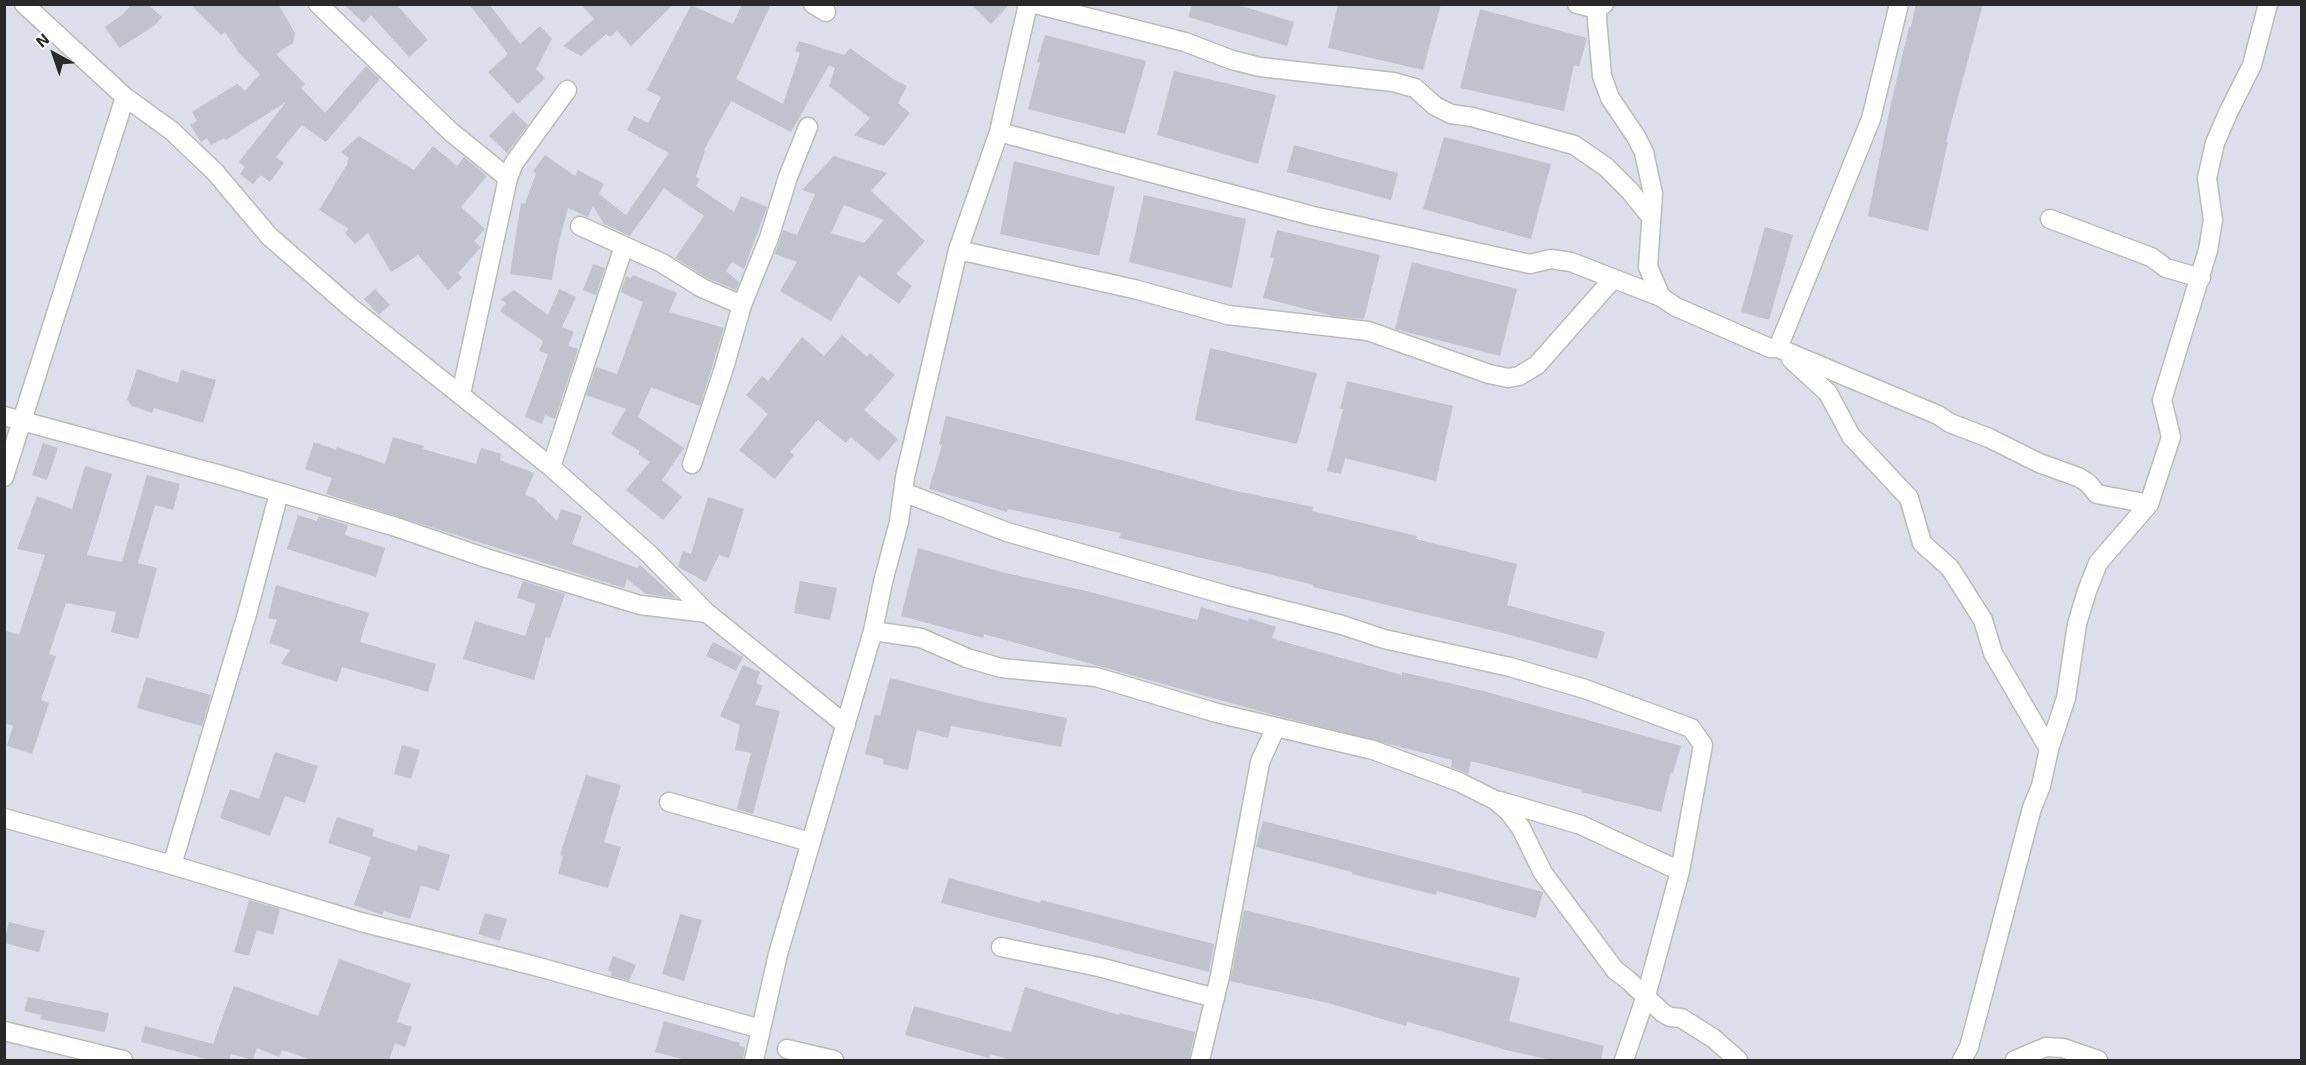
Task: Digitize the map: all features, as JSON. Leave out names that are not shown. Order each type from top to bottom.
[{"type":"street","points":[[24,4],[125,97],[172,131],[214,171],[269,236],[296,260],[350,307],[551,466],[649,554],[707,613],[846,725]]},
{"type":"street","points":[[318,4],[451,132],[508,178]]},
{"type":"street","points":[[754,1060],[778,954],[873,632],[899,522],[905,477],[958,250],[999,132],[1028,4]]},
{"type":"street","points":[[1035,4],[1185,42],[1232,60],[1260,67],[1394,82],[1415,88],[1435,106],[1451,114],[1472,117],[1574,145],[1605,167],[1630,192],[1651,218]]},
{"type":"street","points":[[1577,4],[1601,7],[1599,55],[1602,76],[1610,98],[1644,152],[1653,194],[1648,267],[1661,297]]},
{"type":"street","points":[[1778,348],[1871,119],[1899,4]]},
{"type":"street","points":[[1962,1060],[1969,1047],[2032,808],[2041,786],[2049,749],[2066,698],[2077,624],[2098,563],[2149,504],[2171,437],[2162,400],[2201,278],[2213,220],[2207,178],[2215,143],[2252,65],[2268,4]]},
{"type":"street","points":[[461,394],[508,178],[514,163],[567,90]]},
{"type":"street","points":[[4,477],[24,421],[125,97]]},
{"type":"street","points":[[692,464],[742,305],[769,238],[788,177],[808,127]]},
{"type":"street","points":[[999,132],[1313,216],[1530,264],[1551,259],[1571,262],[1661,297],[1676,307],[1770,348],[1778,348],[1938,415],[1950,423],[1989,438],[2039,463],[2078,477],[2088,483],[2097,494],[2149,504]]},
{"type":"street","points":[[2050,219],[2151,257],[2166,268],[2201,278]]},
{"type":"street","points":[[580,226],[662,263],[702,288],[742,305]]},
{"type":"street","points":[[551,466],[624,246]]},
{"type":"street","points":[[958,250],[1134,290],[1228,315],[1368,331],[1489,374],[1508,378],[1519,376],[1537,365],[1613,279]]},
{"type":"street","points":[[1778,348],[1828,393],[1851,436],[1909,498],[1922,543],[1950,568],[1983,620],[1993,653],[2049,749]]},
{"type":"street","points":[[4,416],[396,527],[486,558],[640,605],[707,613]]},
{"type":"street","points":[[903,492],[1007,532],[1229,596],[1342,625],[1384,639],[1510,667],[1585,689],[1691,728],[1703,745],[1680,871],[1646,996],[1624,1060]]},
{"type":"street","points":[[172,865],[248,614],[279,493]]},
{"type":"street","points":[[873,632],[921,638],[967,658],[1001,668],[1096,677],[1217,713],[1374,750],[1459,782],[1495,800],[1581,825],[1680,871]]},
{"type":"street","points":[[1200,1060],[1215,998],[1260,762],[1276,727]]},
{"type":"street","points":[[1495,800],[1509,812],[1521,828],[1543,873],[1610,965],[1670,1017],[1681,1018],[1713,1038],[1738,1060]]},
{"type":"street","points":[[669,802],[810,842]]},
{"type":"street","points":[[4,818],[172,865],[361,922],[535,966],[761,1029]]},
{"type":"street","points":[[1001,947],[1098,967],[1215,998]]},
{"type":"street","points":[[4,1031],[123,1060]]},
{"type":"street","points":[[2015,1060],[2046,1047],[2063,1048],[2098,1060]]},
{"type":"street","points":[[788,1049],[834,1060]]},
{"type":"building","points":[[132,4],[147,4],[162,17],[154,26],[119,48],[105,27],[122,15]]},
{"type":"building","points":[[190,4],[278,4],[295,33],[293,43],[276,54],[305,84],[301,88],[325,113],[366,66],[380,79],[326,142],[302,125],[276,157],[284,163],[270,182],[261,175],[253,184],[240,174],[245,167],[239,162],[286,102],[226,140],[224,138],[211,145],[207,138],[201,142],[190,125],[197,121],[192,112],[237,84],[245,91],[260,74],[239,53],[225,32],[221,35]]},
{"type":"building","points":[[343,4],[396,4],[428,40],[409,57],[371,15],[364,23]]},
{"type":"building","points":[[469,4],[489,4],[520,44],[540,26],[552,39],[536,69],[545,78],[518,104],[488,72],[508,54]]},
{"type":"building","points":[[581,4],[674,4],[631,46],[617,31],[610,37],[606,34],[581,56],[563,46],[594,19]]},
{"type":"building","points":[[742,4],[771,4],[736,79],[783,104],[800,53],[795,51],[799,41],[844,55],[850,48],[893,79],[907,86],[898,103],[910,113],[884,146],[854,135],[870,118],[829,86],[835,68],[829,65],[791,132],[731,101],[704,150],[696,177],[700,179],[696,186],[734,212],[741,196],[767,207],[744,269],[732,262],[726,271],[739,282],[736,290],[707,278],[675,258],[704,216],[664,188],[630,236],[604,224],[593,206],[588,217],[568,208],[552,280],[510,274],[521,203],[525,204],[536,173],[533,171],[545,155],[575,176],[578,170],[604,184],[599,194],[626,215],[669,153],[627,130],[634,116],[648,123],[661,97],[647,90],[691,5],[733,24]]},
{"type":"building","points":[[971,4],[1010,4],[991,24]]},
{"type":"building","points":[[1192,4],[1235,4],[1294,22],[1287,46],[1188,17]]},
{"type":"building","points":[[1338,4],[1441,4],[1423,70],[1328,48]]},
{"type":"building","points":[[1916,4],[1983,4],[1946,142],[1948,142],[1928,231],[1868,216],[1890,108]]},
{"type":"building","points":[[1480,9],[1587,38],[1579,67],[1574,65],[1564,111],[1460,88]]},
{"type":"building","points":[[1045,35],[1146,61],[1125,134],[1028,109]]},
{"type":"building","points":[[1174,71],[1276,95],[1258,164],[1157,135]]},
{"type":"building","points":[[513,111],[528,125],[507,153],[489,136]]},
{"type":"building","points":[[359,136],[414,170],[433,146],[457,166],[464,157],[487,176],[461,207],[485,229],[474,241],[481,247],[458,273],[462,278],[448,290],[418,255],[391,272],[368,233],[355,244],[345,233],[349,229],[319,210],[348,163],[349,158],[341,152]]},
{"type":"building","points":[[1444,137],[1551,164],[1531,239],[1423,209]]},
{"type":"building","points":[[1294,145],[1398,173],[1391,200],[1287,172]]},
{"type":"building","points":[[834,156],[887,173],[871,191],[925,241],[896,274],[912,286],[899,304],[859,275],[831,321],[780,291],[797,262],[775,254],[783,230],[797,235],[815,194],[802,190]],"holes":[[[844,205],[884,220],[864,243],[831,233]]]},
{"type":"building","points":[[1014,161],[1115,187],[1099,256],[1000,234]]},
{"type":"building","points":[[1144,195],[1246,219],[1232,288],[1129,262]]},
{"type":"building","points":[[1765,227],[1793,235],[1769,320],[1741,312]]},
{"type":"building","points":[[1277,230],[1380,255],[1364,319],[1333,316],[1263,298],[1274,258],[1270,257]]},
{"type":"building","points":[[1412,262],[1517,289],[1500,356],[1395,329]]},
{"type":"building","points":[[593,264],[605,268],[596,295],[583,290]]},
{"type":"building","points":[[633,275],[677,293],[669,312],[724,328],[700,406],[651,387],[638,417],[684,448],[662,480],[682,497],[663,520],[626,490],[650,462],[638,454],[640,451],[611,434],[626,409],[586,395],[596,367],[617,374],[643,302],[621,292],[626,276],[631,278]]},
{"type":"building","points":[[375,289],[390,305],[379,315],[364,299]]},
{"type":"building","points":[[559,289],[576,297],[562,327],[574,332],[568,346],[578,349],[555,419],[545,415],[542,424],[525,417],[548,354],[539,351],[543,341],[500,311],[506,303],[500,300],[514,290],[548,315]]},
{"type":"building","points":[[842,335],[867,357],[870,353],[895,375],[864,410],[898,439],[879,461],[851,437],[846,443],[818,420],[790,452],[794,455],[775,479],[739,450],[768,414],[746,395],[762,376],[768,381],[802,337],[824,356]]},
{"type":"building","points":[[1210,348],[1317,373],[1297,444],[1195,420]]},
{"type":"building","points":[[137,369],[178,383],[181,370],[216,380],[203,423],[154,408],[152,413],[132,406],[127,400]]},
{"type":"building","points":[[1347,381],[1453,406],[1436,481],[1345,458],[1341,474],[1327,471],[1343,409],[1340,409]]},
{"type":"building","points":[[946,416],[1232,490],[1313,507],[1312,511],[1417,536],[1416,539],[1517,564],[1507,605],[1605,632],[1597,659],[1507,634],[1313,587],[1314,585],[1119,538],[1121,533],[1008,509],[1007,512],[929,489],[942,445],[939,444]]},
{"type":"building","points":[[393,437],[424,446],[423,449],[476,464],[481,448],[501,454],[500,460],[534,473],[525,495],[534,498],[557,521],[561,509],[582,516],[572,544],[637,568],[640,565],[676,598],[646,594],[627,579],[624,588],[326,494],[332,478],[305,469],[314,442],[336,450],[337,447],[385,464]]},
{"type":"building","points":[[43,443],[58,448],[47,480],[32,475]]},
{"type":"building","points":[[85,466],[112,474],[87,555],[122,562],[147,475],[180,484],[173,510],[155,505],[138,563],[157,568],[138,639],[111,632],[116,612],[66,603],[49,654],[56,656],[41,700],[49,703],[32,754],[7,746],[13,726],[4,723],[4,630],[19,635],[45,555],[17,549],[37,496],[72,509]]},
{"type":"building","points":[[708,497],[744,509],[729,558],[719,555],[706,582],[678,567],[683,551],[691,554]]},
{"type":"building","points":[[298,515],[317,521],[318,516],[348,525],[345,535],[385,548],[376,577],[287,549]]},
{"type":"building","points":[[918,548],[1002,572],[1197,620],[1201,607],[1248,621],[1249,618],[1276,627],[1272,638],[1288,643],[1402,675],[1402,672],[1487,692],[1681,746],[1673,773],[1671,772],[1661,812],[1471,761],[1468,774],[1451,767],[1452,760],[1270,714],[984,634],[983,638],[901,616]]},
{"type":"building","points":[[523,581],[565,594],[550,638],[546,637],[534,680],[463,659],[475,621],[525,636],[536,604],[517,598]]},
{"type":"building","points":[[800,581],[837,588],[830,620],[794,613]]},
{"type":"building","points":[[276,585],[369,613],[360,642],[436,664],[428,692],[342,667],[337,682],[281,664],[290,650],[269,643],[277,620],[268,618]]},
{"type":"building","points":[[713,642],[743,657],[736,671],[706,656]]},
{"type":"building","points":[[743,665],[760,672],[756,683],[763,686],[755,705],[780,711],[753,814],[737,809],[751,753],[735,750],[740,725],[720,716]]},
{"type":"building","points":[[146,677],[211,695],[202,726],[137,708]]},
{"type":"building","points":[[890,678],[983,702],[1067,718],[1061,747],[951,726],[948,738],[917,730],[908,770],[883,764],[884,759],[865,754],[875,715],[880,716]]},
{"type":"building","points":[[402,745],[420,750],[411,779],[394,774]]},
{"type":"building","points":[[275,752],[318,766],[305,803],[285,796],[270,836],[220,818],[230,789],[259,799]]},
{"type":"building","points":[[586,775],[621,785],[604,842],[621,847],[608,888],[558,874],[563,856],[560,855]]},
{"type":"building","points":[[337,817],[374,829],[372,836],[417,851],[418,845],[450,855],[439,891],[421,885],[410,919],[384,911],[382,915],[354,905],[371,857],[328,843]]},
{"type":"building","points":[[1263,821],[1543,892],[1536,918],[1437,891],[1436,895],[1352,874],[1352,872],[1256,847]]},
{"type":"building","points":[[949,878],[1040,903],[1041,900],[1214,944],[1209,972],[941,903]]},
{"type":"building","points":[[249,900],[280,909],[273,935],[257,930],[249,956],[234,952]]},
{"type":"building","points":[[1244,910],[1520,978],[1509,1021],[1604,1046],[1601,1060],[1551,1060],[1506,1050],[1408,1022],[1406,1026],[1328,1003],[1230,981]]},
{"type":"building","points":[[485,913],[507,919],[500,941],[478,934]]},
{"type":"building","points":[[680,914],[702,920],[684,981],[662,974]]},
{"type":"building","points":[[9,922],[45,931],[39,952],[4,943]]},
{"type":"building","points":[[613,956],[636,965],[629,981],[611,976],[612,972],[608,970]]},
{"type":"building","points":[[339,959],[411,984],[397,1022],[412,1027],[405,1047],[395,1043],[389,1060],[312,1060],[282,1050],[279,1057],[257,1048],[253,1060],[231,1054],[229,1060],[210,1060],[141,1042],[145,1026],[213,1044],[234,986],[318,1016]]},
{"type":"building","points":[[1025,987],[1119,1015],[1120,1013],[1195,1032],[1189,1060],[1012,1060],[990,1054],[989,1058],[905,1035],[914,1006],[1011,1032]]},
{"type":"building","points":[[28,997],[109,1013],[105,1032],[40,1019],[41,1015],[24,1011]]},
{"type":"building","points":[[664,1021],[740,1043],[739,1046],[745,1047],[743,1060],[686,1060],[655,1052]]}]
